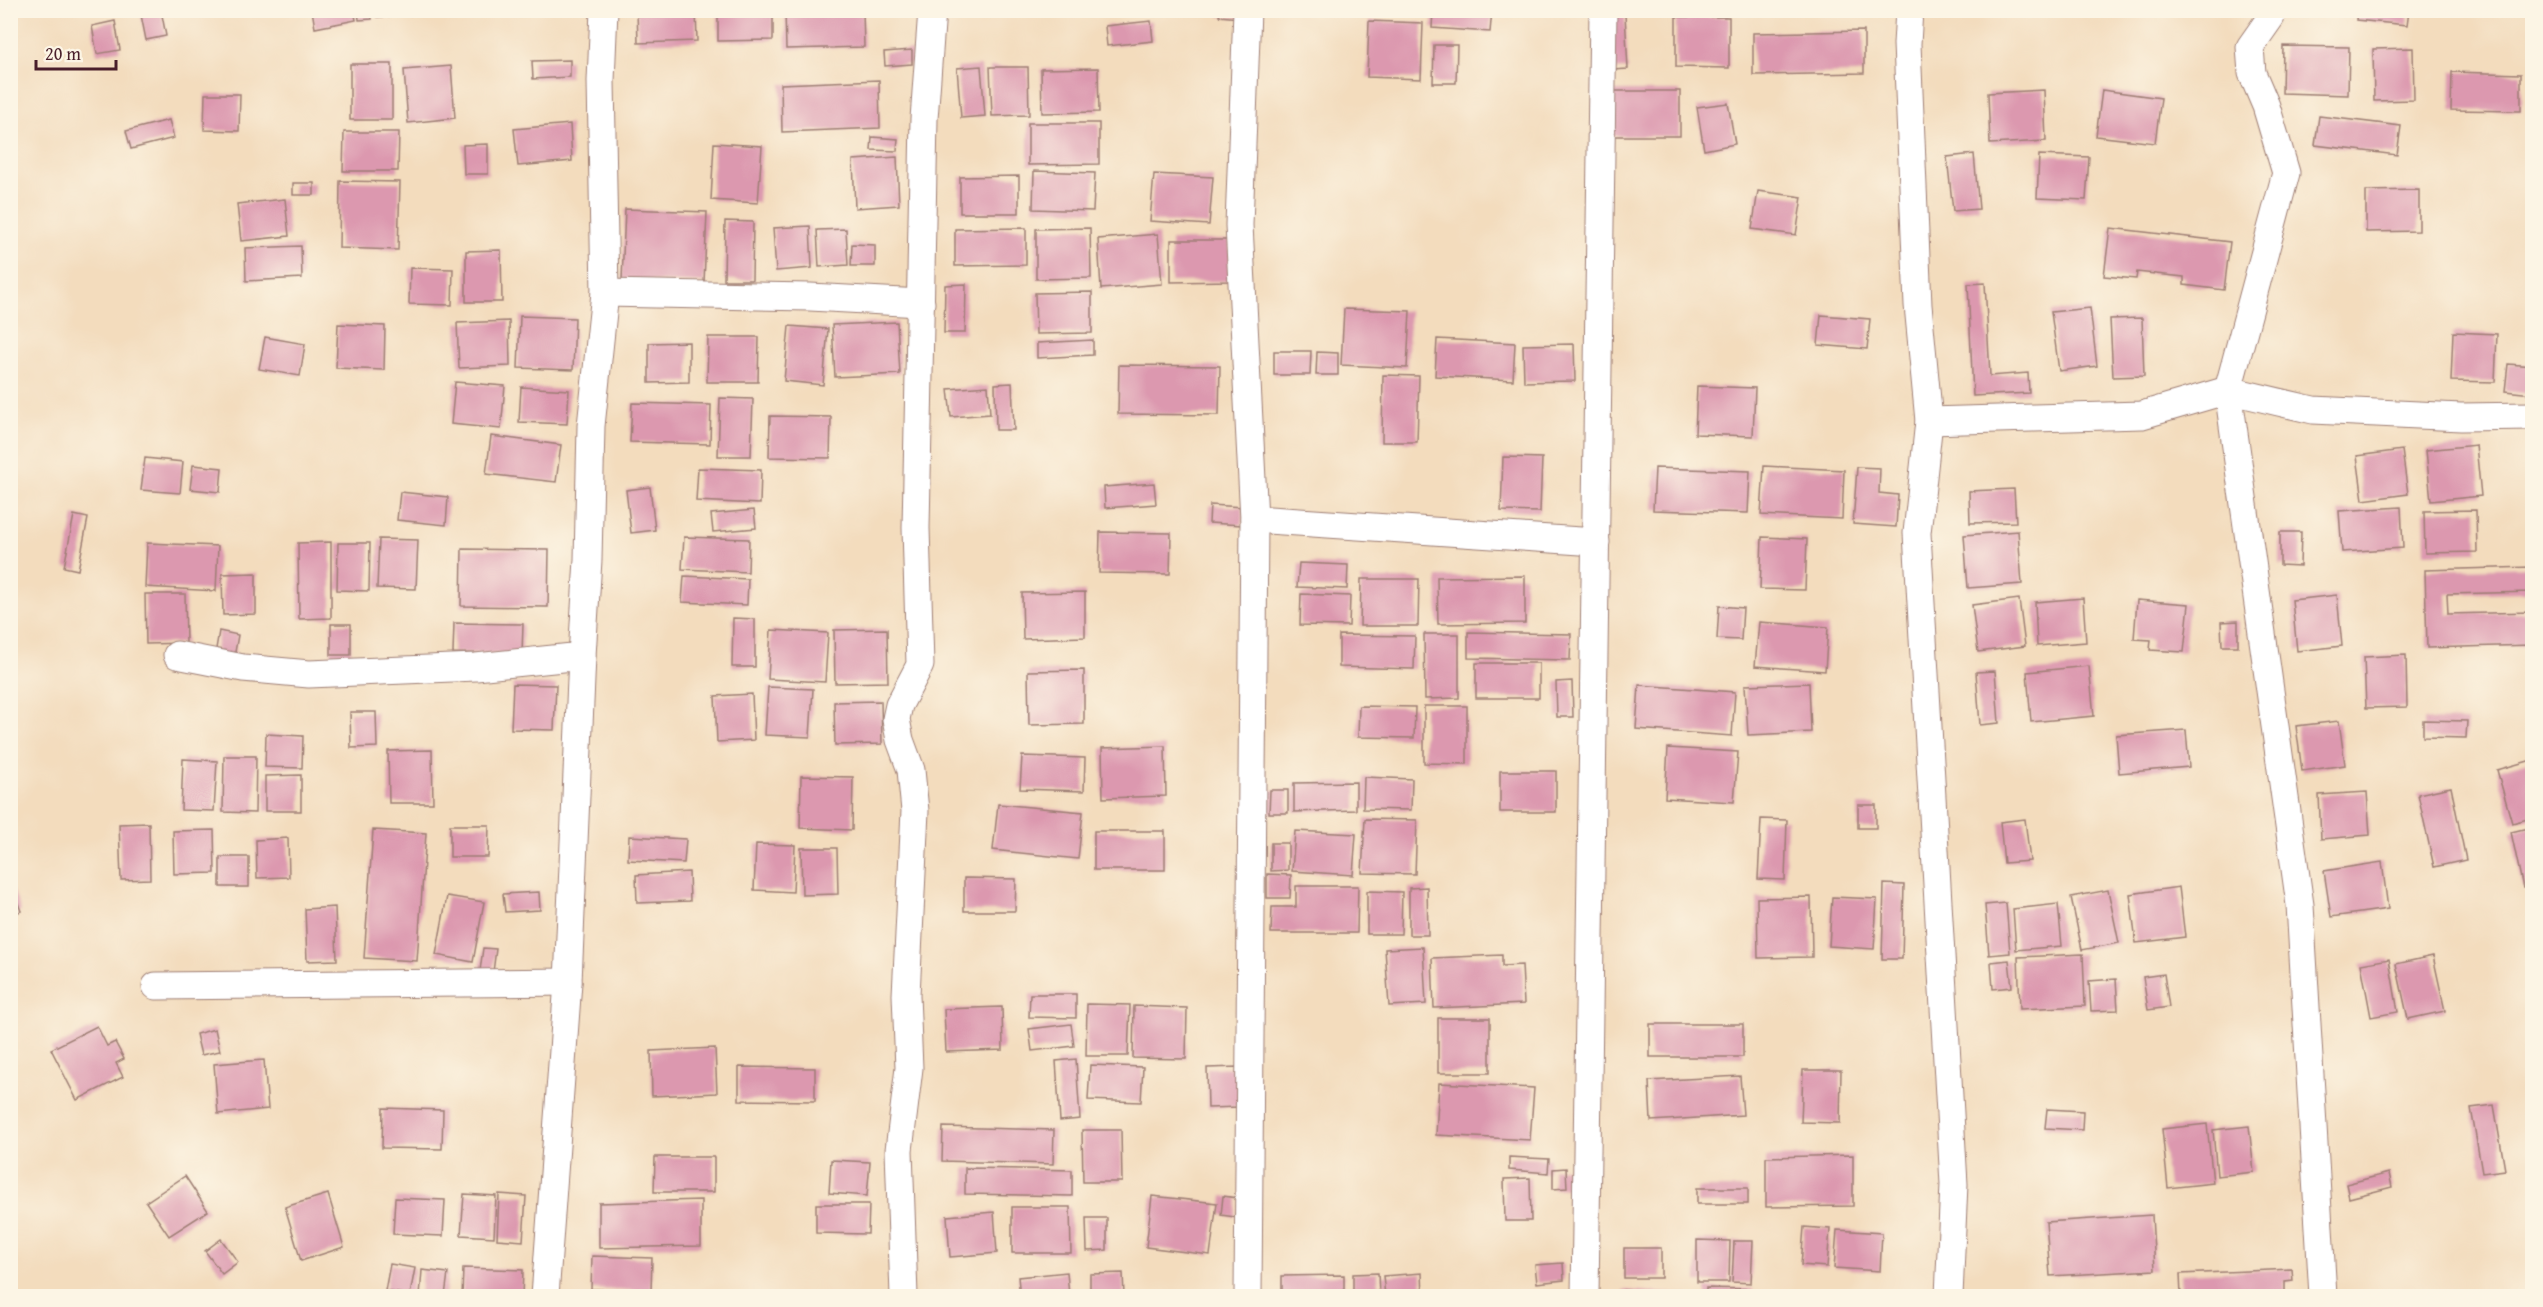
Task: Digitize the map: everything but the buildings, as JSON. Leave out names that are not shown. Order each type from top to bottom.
[{"type":"street","points":[[545,1296],[568,981],[588,560],[591,426],[605,293],[601,81],[604,10]]},
{"type":"street","points":[[904,1296],[899,1150],[909,1068],[906,995],[915,811],[911,770],[900,740],[896,719],[899,705],[920,665],[916,528],[924,119],[932,10]]},
{"type":"street","points":[[1247,10],[1239,225],[1254,519],[1248,1296]]},
{"type":"street","points":[[1585,1296],[1603,10]]},
{"type":"street","points":[[1909,10],[1907,44],[1918,293],[1929,421],[1917,533],[1954,1184],[1949,1296]]},
{"type":"street","points":[[2272,10],[2271,17],[2250,47],[2252,73],[2266,106],[2286,173],[2228,390],[2300,905],[2324,1296]]},
{"type":"street","points":[[605,293],[810,297],[921,303]]},
{"type":"street","points":[[1929,421],[2142,415],[2228,390],[2313,410],[2461,417],[2532,416]]},
{"type":"street","points":[[1254,519],[1596,542]]},
{"type":"street","points":[[177,655],[243,668],[309,674],[476,667],[582,656]]},
{"type":"street","points":[[156,987],[568,981]]}]
